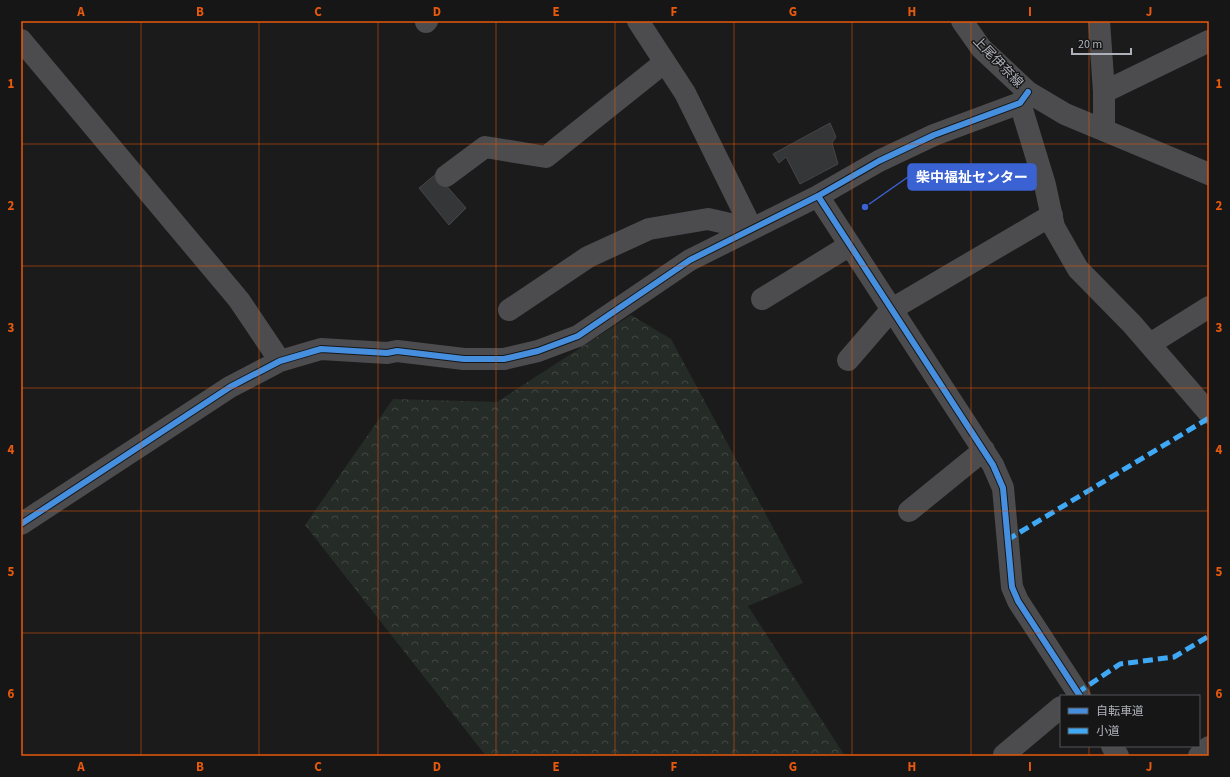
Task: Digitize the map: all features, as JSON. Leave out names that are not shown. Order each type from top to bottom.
[{"type":"street","points":[[638,21],[685,93],[752,229]]},
{"type":"street","name":"上尾伊奈線","points":[[962,21],[982,48],[1024,98],[1104,129],[1209,174]]},
{"type":"street","points":[[1099,21],[1104,92],[1104,129]]},
{"type":"street","points":[[21,40],[239,300],[280,361]]},
{"type":"street","points":[[1104,92],[1209,41]]},
{"type":"street","points":[[446,176],[485,147],[546,157],[665,62]]},
{"type":"street","points":[[21,524],[230,387],[280,361],[321,349],[387,353],[397,351],[464,359],[504,359],[538,351],[578,336],[690,260],[818,196],[879,161],[934,135],[1024,98],[1054,227],[1078,269],[1150,344],[1209,412]]},
{"type":"street","points":[[818,196],[993,465],[1003,488],[1012,587],[1018,601],[1077,695]]},
{"type":"street","points":[[848,360],[892,309],[1052,215]]},
{"type":"street","points":[[510,310],[588,257],[649,229],[708,219],[752,229]]},
{"type":"street","points":[[762,299],[850,245]]},
{"type":"street","points":[[1150,344],[1209,307]]},
{"type":"street","points":[[909,511],[984,450]]},
{"type":"street","points":[[1004,755],[1060,708]]},
{"type":"street","points":[[1113,747],[1118,756]]},
{"type":"street","points":[[1198,756],[1209,747]]},
{"type":"green space","points":[[631,315],[671,339],[803,583],[748,606],[845,756],[486,756],[305,525],[393,399],[497,402]]},
{"type":"building","points":[[830,123],[836,137],[832,143],[838,164],[800,184],[786,157],[779,163],[773,154]]},
{"type":"building","points":[[436,174],[466,208],[449,225],[419,188]]},
{"type":"marked path","points":[[1007,540],[1209,418]]},
{"type":"marked path","points":[[1077,693],[1120,664],[1174,657],[1209,636]]},
{"type":"cycle path","points":[[21,524],[230,387],[280,361],[321,349],[387,353],[397,351],[464,359],[504,359],[538,351],[578,336],[690,260],[818,196],[879,161],[934,135],[1020,103],[1028,92]]},
{"type":"cycle path","points":[[818,196],[993,465],[1003,488],[1012,587],[1018,601],[1079,695]]},
{"type":"place","name":"柴中福祉センター","points":[[865,207]]}]
